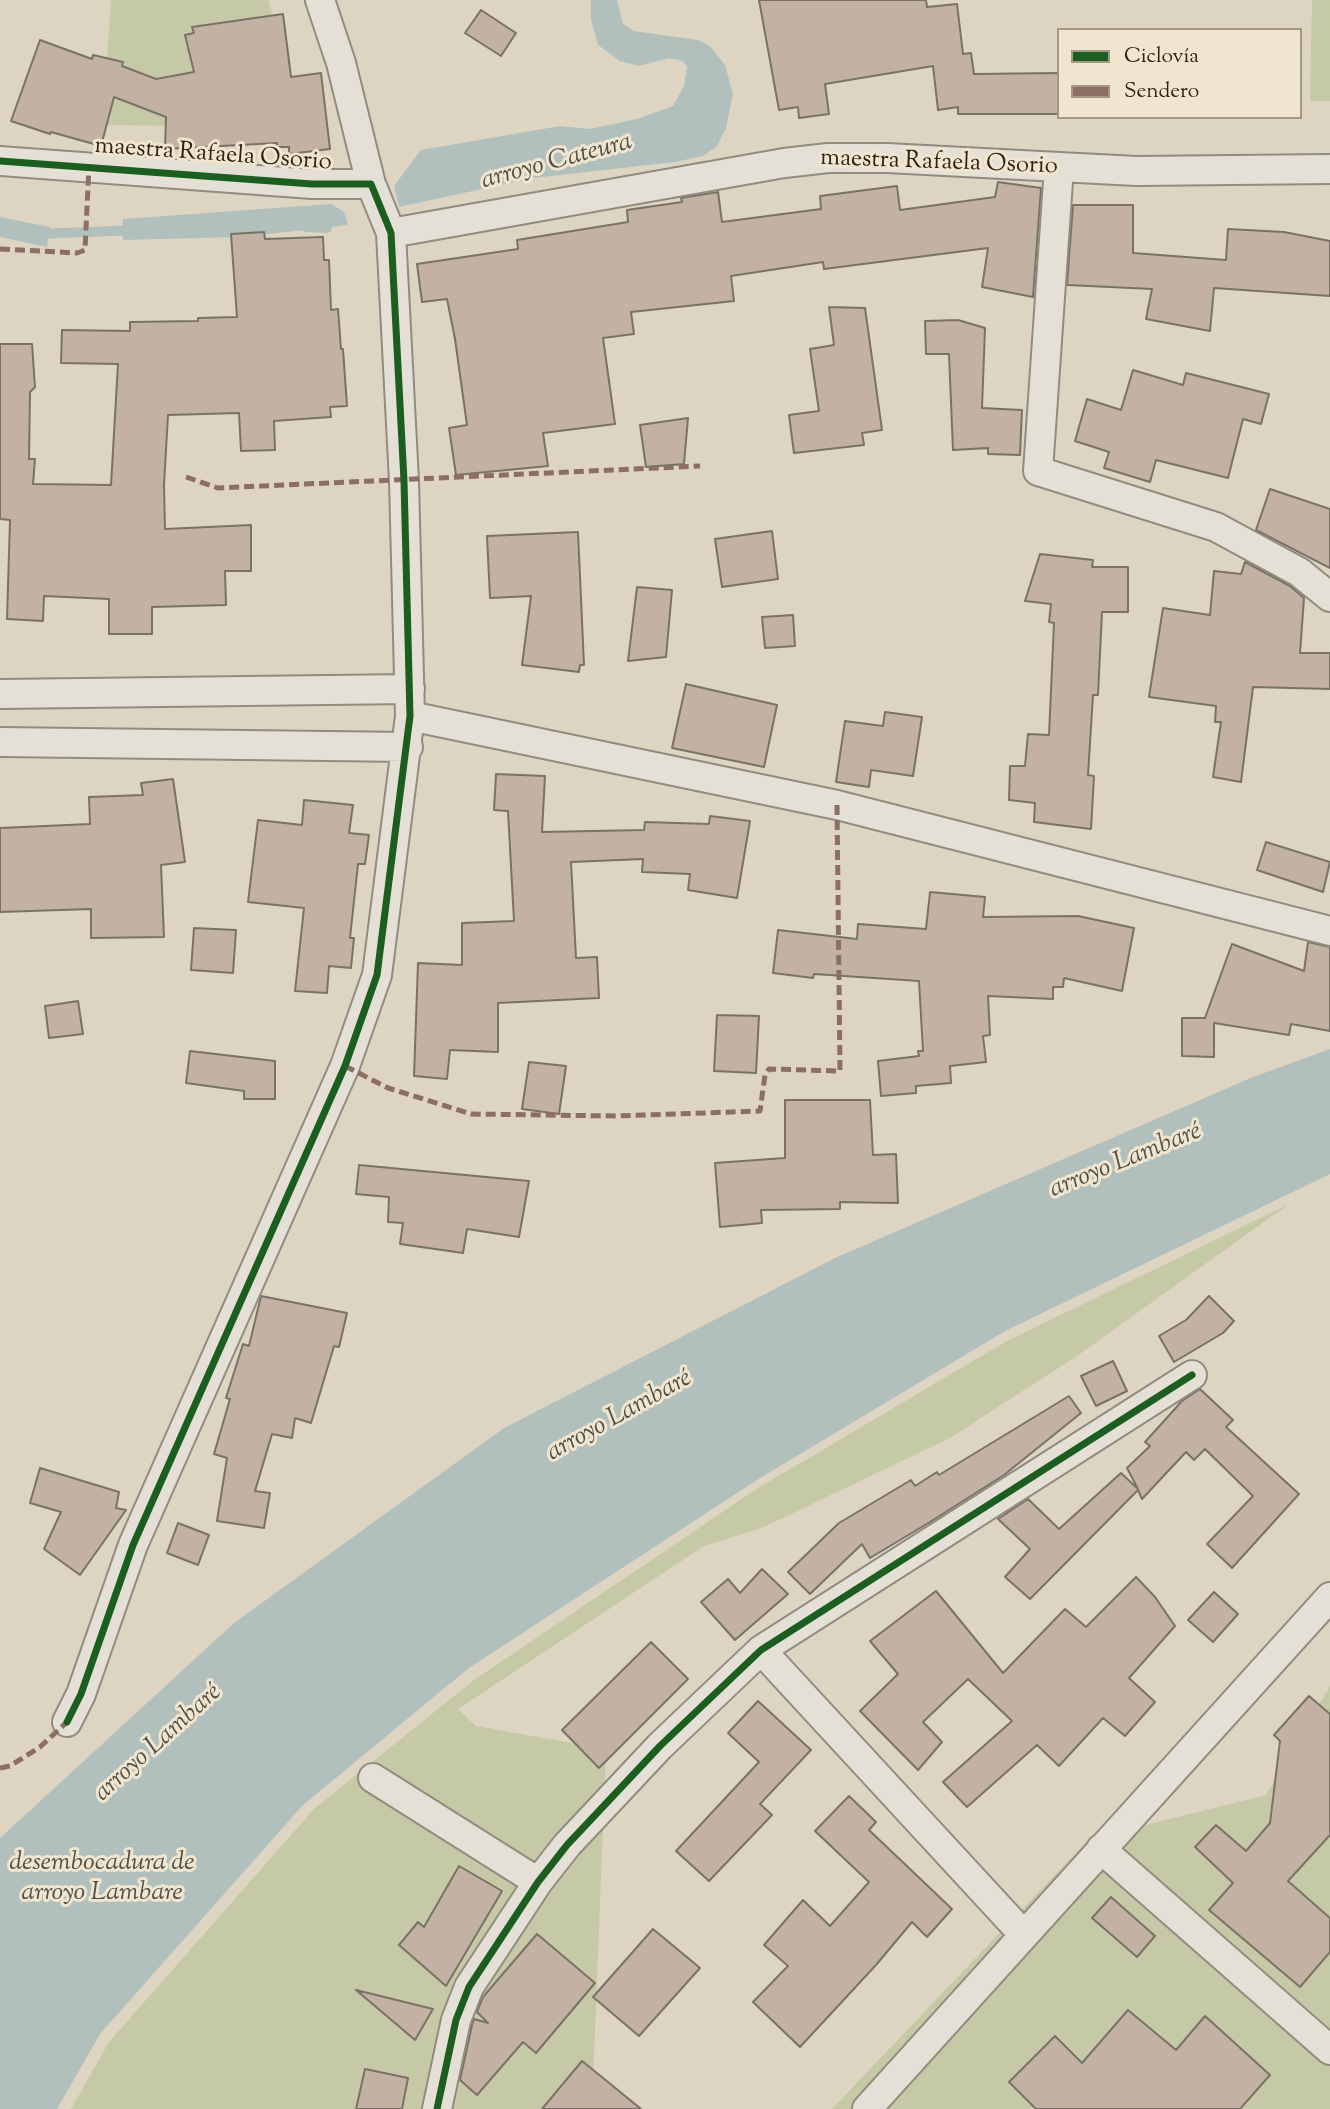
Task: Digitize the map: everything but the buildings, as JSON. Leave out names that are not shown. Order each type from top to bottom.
[{"type":"street","points":[[66,1722],[81,1694],[133,1545],[345,1066],[377,975],[408,747],[410,703],[404,481],[391,233],[371,184],[341,63],[320,0]]},
{"type":"street","name":"maestra Rafaela Osorio","points":[[391,233],[771,165],[828,158],[887,158],[1136,171],[1330,169]]},
{"type":"street","name":"maestra Rafaela Osorio","points":[[0,161],[313,184],[371,184]]},
{"type":"street","points":[[1059,167],[1038,471],[1216,527],[1299,572],[1330,597]]},
{"type":"street","points":[[0,694],[410,703],[837,805],[1330,931]]},
{"type":"street","points":[[0,742],[408,747]]},
{"type":"street","points":[[437,2109],[456,2021],[469,1987],[538,1882],[567,1845],[660,1746],[761,1650],[1192,1375]]},
{"type":"street","points":[[867,2109],[1330,1597]]},
{"type":"street","points":[[761,1650],[1023,1934]]},
{"type":"street","points":[[373,1778],[538,1882]]},
{"type":"street","points":[[1101,1849],[1330,2050]]},
{"type":"green space","points":[[111,0],[269,0],[278,47],[255,127],[103,125]]},
{"type":"green space","points":[[1312,0],[1330,0],[1330,101],[1310,101]]},
{"type":"green space","points":[[1289,1204],[1077,1356],[950,1438],[762,1528],[704,1546],[458,1709],[476,1726],[606,1749],[592,2109],[71,2109],[109,2042],[314,1809],[474,1680],[758,1488],[1007,1341]]},
{"type":"green space","points":[[1330,1686],[1330,2109],[832,2109],[1089,1839],[1266,1795]]},
{"type":"water","points":[[591,0],[617,0],[623,24],[634,31],[698,40],[710,46],[725,65],[733,94],[726,128],[717,146],[703,156],[675,162],[533,178],[399,207],[394,186],[421,150],[560,126],[590,129],[637,119],[673,106],[684,86],[687,67],[683,61],[669,58],[639,66],[620,61],[598,45],[591,20]]},
{"type":"water","points":[[331,204],[344,212],[348,225],[241,237],[123,240],[123,219]]},
{"type":"water","points":[[0,217],[50,227],[47,247],[0,237]]},
{"type":"water","name":"desembocadura de arroyo Lambare","points":[[1330,1049],[1330,1174],[1005,1331],[760,1478],[469,1668],[303,1805],[100,2034],[57,2109],[0,2109],[0,1838],[234,1623],[504,1428],[835,1258],[1253,1077]]},
{"type":"waterway","name":"arroyo Cateura","points":[[306,227],[327,228]]},
{"type":"waterway","name":"arroyo Cateura","points":[[37,234],[137,230]]},
{"type":"marked path","points":[[0,249],[77,253],[85,250],[89,166]]},
{"type":"marked path","points":[[186,477],[218,488],[700,466]]},
{"type":"marked path","points":[[345,1066],[388,1088],[471,1114],[616,1116],[760,1111],[765,1075],[769,1069],[840,1071],[837,805]]},
{"type":"marked path","points":[[0,1768],[10,1766],[40,1747],[67,1722]]},
{"type":"cycle path","points":[[0,161],[312,184],[371,184],[391,233],[404,481],[410,716],[377,975],[345,1066],[133,1545],[81,1694],[67,1722]]},
{"type":"cycle path","points":[[437,2109],[456,2020],[469,1987],[538,1882],[567,1845],[660,1746],[761,1650],[1192,1375]]},
{"type":"water label","name":"arroyo Lambaré","points":[[1126,1162]]},
{"type":"water label","name":"arroyo Lambaré","points":[[620,1417]]},
{"type":"water label","name":"arroyo Lambaré","points":[[159,1744]]}]
